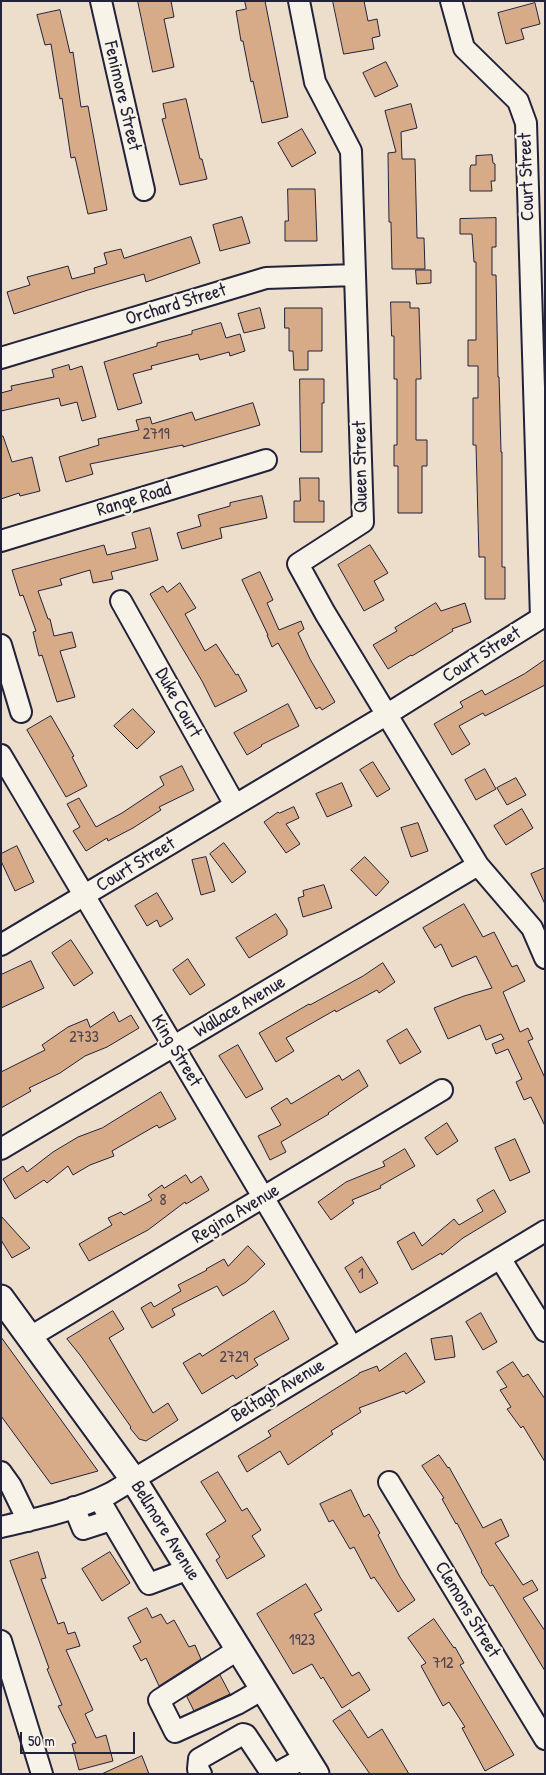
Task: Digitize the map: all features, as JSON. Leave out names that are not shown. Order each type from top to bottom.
[{"type":"main road","name":"Bellmore Avenue","points":[[4,1308],[30,1338],[133,1479],[311,1766]]},
{"type":"street","name":"Fenimore Street","points":[[101,1],[144,190]]},
{"type":"street","name":"Queen Street","points":[[299,1],[315,82],[351,152],[363,522],[298,564],[325,614],[478,865],[539,926],[545,958]]},
{"type":"street","name":"Court Street","points":[[1,945],[386,715],[541,618],[526,123],[518,101],[464,48],[451,1]]},
{"type":"street","name":"Orchard Street","points":[[1,358],[266,278],[355,275]]},
{"type":"street","name":"Range Road","points":[[1,541],[266,460]]},
{"type":"street","name":"Duke Court","points":[[122,601],[235,805]]},
{"type":"street","points":[[1,645],[21,712]]},
{"type":"street","name":"King Street","points":[[1,755],[352,1347]]},
{"type":"street","name":"Wallace Avenue","points":[[1,1149],[478,865]]},
{"type":"street","name":"Regina Avenue","points":[[30,1338],[442,1090]]},
{"type":"street","name":"Beltagh Avenue","points":[[1,1527],[28,1521],[100,1499],[545,1230]]},
{"type":"street","points":[[500,1258],[545,1331]]},
{"type":"street","points":[[1,1472],[11,1486],[28,1521]]},
{"type":"street","name":"Clemons Street","points":[[389,1482],[545,1739]]},
{"type":"street","points":[[100,1499],[148,1584],[189,1569]]},
{"type":"street","points":[[74,1507],[84,1529],[111,1520]]},
{"type":"street","points":[[1,1640],[42,1774]]},
{"type":"street","points":[[239,1649],[160,1700],[175,1732],[237,1704],[263,1689]]},
{"type":"street","points":[[201,1774],[198,1770],[199,1759],[243,1734],[246,1735],[273,1774],[311,1766]]},
{"type":"building","points":[[138,1],[171,1],[174,17],[164,19],[174,67],[153,72]]},
{"type":"building","points":[[245,1],[265,1],[288,117],[262,123],[243,41],[241,41],[236,11],[246,9]]},
{"type":"building","points":[[333,1],[364,1],[368,21],[377,19],[380,36],[372,38],[374,49],[344,54]]},
{"type":"building","points":[[535,3],[540,24],[521,29],[524,39],[506,44],[498,13]]},
{"type":"building","points":[[60,10],[70,53],[73,52],[81,107],[88,106],[107,210],[88,214],[75,157],[71,158],[62,98],[60,99],[51,44],[45,45],[37,15]]},
{"type":"building","points":[[386,62],[398,86],[375,97],[363,73]]},
{"type":"building","points":[[186,99],[200,159],[202,159],[207,179],[180,185],[162,119],[166,118],[163,104]]},
{"type":"building","points":[[411,104],[417,128],[401,132],[402,159],[415,159],[417,238],[424,238],[425,269],[392,269],[388,153],[396,152],[385,111]]},
{"type":"building","points":[[302,129],[316,153],[292,167],[278,143]]},
{"type":"building","points":[[492,155],[493,163],[495,164],[495,181],[491,181],[492,191],[470,191],[470,168],[471,165],[476,165],[476,156]]},
{"type":"building","points":[[288,189],[315,189],[317,241],[285,241],[285,221],[288,221]]},
{"type":"building","points":[[242,217],[250,243],[220,251],[213,225]]},
{"type":"building","points":[[496,218],[496,247],[492,247],[492,275],[496,275],[502,452],[502,567],[505,567],[505,599],[485,599],[485,557],[479,557],[476,445],[473,445],[473,398],[478,398],[478,366],[468,366],[468,340],[476,340],[476,262],[474,262],[472,234],[460,234],[460,219]]},
{"type":"building","points":[[191,237],[200,263],[146,282],[144,274],[14,314],[7,292],[30,285],[27,277],[68,266],[72,279],[95,273],[94,268],[107,264],[104,253],[121,249],[124,258]]},
{"type":"building","points":[[416,270],[431,270],[431,283],[417,284]]},
{"type":"building","points":[[391,302],[410,302],[410,308],[419,308],[421,379],[416,379],[416,440],[427,440],[427,466],[422,466],[422,513],[398,513],[398,466],[394,466],[394,445],[397,445],[397,379],[394,379],[394,336],[392,336]]},
{"type":"building","points":[[260,308],[265,328],[244,333],[238,314]]},
{"type":"building","points":[[285,308],[322,308],[322,351],[308,351],[308,370],[294,370],[293,351],[289,351],[289,328],[285,328]]},
{"type":"building","points":[[221,323],[226,338],[240,334],[245,351],[230,356],[229,352],[200,360],[198,354],[151,366],[152,369],[133,374],[142,403],[118,410],[104,362],[157,346],[157,343],[192,334],[192,331]]},
{"type":"building","points":[[69,365],[70,370],[82,366],[96,417],[82,421],[77,402],[61,406],[59,398],[1,411],[1,393],[12,390],[11,386],[54,377],[52,370]]},
{"type":"building","points":[[300,379],[324,379],[322,452],[301,452]]},
{"type":"building","points":[[253,403],[260,425],[183,447],[183,445],[90,464],[93,474],[66,482],[59,457],[99,445],[98,439],[139,430],[136,420],[150,417],[152,424],[192,412],[195,420]]},
{"type":"building","points":[[1,436],[3,436],[12,462],[32,457],[40,491],[20,496],[19,493],[1,499]]},
{"type":"building","points":[[300,478],[319,478],[319,501],[324,501],[324,522],[294,522],[294,501],[300,501]]},
{"type":"building","points":[[262,496],[267,518],[220,528],[222,538],[182,549],[177,533],[201,526],[198,515],[230,506],[230,503]]},
{"type":"building","points":[[150,528],[158,560],[111,572],[113,579],[93,583],[90,570],[60,579],[62,585],[38,591],[48,619],[50,619],[54,636],[72,632],[76,647],[60,651],[75,697],[57,702],[42,655],[39,656],[33,632],[36,631],[23,595],[20,596],[12,570],[104,545],[107,555],[136,548],[132,533]]},
{"type":"building","points":[[370,545],[388,573],[374,581],[384,600],[364,611],[338,565]]},
{"type":"building","points":[[260,572],[273,600],[267,603],[279,630],[301,621],[304,629],[298,633],[310,659],[335,702],[322,710],[320,707],[316,709],[278,643],[272,647],[242,580]]},
{"type":"building","points":[[180,583],[196,608],[185,614],[205,651],[216,644],[236,675],[238,674],[247,691],[215,707],[202,681],[150,594],[163,586],[167,592]]},
{"type":"building","points":[[436,603],[441,611],[465,603],[471,622],[452,629],[453,631],[388,669],[373,645],[397,631],[395,628]]},
{"type":"building","points":[[545,660],[545,685],[485,716],[483,713],[459,726],[470,744],[452,755],[434,724],[463,707],[460,702],[482,690],[485,695],[524,674]]},
{"type":"building","points":[[288,704],[299,726],[261,745],[247,755],[234,733]]},
{"type":"building","points":[[133,709],[155,732],[137,749],[114,726]]},
{"type":"building","points":[[51,716],[74,756],[72,757],[87,786],[66,797],[27,730]]},
{"type":"building","points":[[373,762],[390,789],[377,797],[360,770]]},
{"type":"building","points":[[182,766],[194,790],[159,807],[161,810],[133,828],[108,841],[107,838],[86,851],[73,831],[80,827],[67,804],[79,798],[96,827],[122,813],[164,785],[160,777]]},
{"type":"building","points":[[485,769],[496,789],[476,800],[465,780]]},
{"type":"building","points":[[516,778],[526,795],[507,805],[497,788]]},
{"type":"building","points":[[342,783],[352,806],[327,817],[316,794]]},
{"type":"building","points":[[294,807],[299,818],[286,824],[300,844],[286,853],[264,822],[278,812]]},
{"type":"building","points":[[522,809],[533,828],[506,845],[494,826]]},
{"type":"building","points":[[418,823],[428,851],[411,857],[401,828]]},
{"type":"building","points":[[224,843],[246,872],[232,883],[210,854]]},
{"type":"building","points":[[17,846],[34,882],[15,891],[1,861],[1,854]]},
{"type":"building","points":[[206,857],[215,891],[201,895],[192,860]]},
{"type":"building","points":[[365,857],[389,882],[376,896],[351,870]]},
{"type":"building","points":[[545,868],[545,904],[531,874]]},
{"type":"building","points":[[324,885],[332,908],[303,917],[298,898],[304,896],[303,891]]},
{"type":"building","points":[[157,893],[173,919],[160,927],[157,920],[147,926],[135,906]]},
{"type":"building","points":[[464,904],[483,937],[494,932],[512,967],[517,965],[525,981],[503,992],[520,1032],[528,1028],[533,1039],[528,1041],[545,1078],[545,1126],[531,1097],[524,1100],[516,1082],[522,1079],[508,1049],[496,1054],[492,1044],[504,1039],[501,1034],[486,1040],[480,1025],[448,1039],[434,1008],[464,996],[492,988],[476,956],[452,967],[441,944],[435,948],[423,928]]},
{"type":"building","points":[[276,914],[287,930],[287,935],[249,958],[236,938]]},
{"type":"building","points":[[71,940],[93,973],[74,986],[52,953]]},
{"type":"building","points":[[188,959],[205,985],[190,995],[173,970]]},
{"type":"building","points":[[31,961],[44,988],[1,1008],[1,975]]},
{"type":"building","points":[[383,963],[395,982],[379,993],[377,990],[336,1012],[335,1010],[286,1038],[294,1051],[276,1062],[259,1033]]},
{"type":"building","points":[[114,1012],[119,1022],[131,1015],[139,1028],[107,1047],[85,1056],[60,1073],[29,1088],[31,1091],[1,1108],[1,1072],[45,1050],[42,1045],[68,1027],[87,1019],[90,1027]]},
{"type":"building","points":[[407,1029],[421,1052],[400,1064],[387,1041]]},
{"type":"building","points":[[238,1045],[263,1089],[246,1098],[219,1056]]},
{"type":"building","points":[[359,1070],[368,1086],[329,1114],[281,1142],[286,1152],[270,1160],[258,1136],[281,1125],[271,1108],[287,1098],[291,1104],[339,1075],[342,1080]]},
{"type":"building","points":[[161,1092],[176,1119],[159,1128],[157,1125],[112,1151],[114,1156],[90,1165],[73,1175],[68,1166],[47,1183],[44,1180],[15,1199],[3,1179],[23,1166],[27,1172],[53,1152],[78,1137],[102,1128]]},
{"type":"building","points":[[447,1123],[458,1141],[437,1155],[425,1138]]},
{"type":"building","points":[[515,1139],[530,1172],[510,1181],[495,1148]]},
{"type":"building","points":[[405,1149],[415,1166],[380,1186],[381,1188],[352,1200],[354,1203],[331,1220],[318,1202],[346,1182],[385,1166],[383,1162]]},
{"type":"building","points":[[186,1175],[191,1183],[201,1176],[209,1190],[186,1204],[185,1202],[148,1230],[89,1261],[79,1244],[112,1225],[108,1218],[121,1212],[124,1215],[152,1200],[148,1195],[162,1185],[164,1188]]},
{"type":"building","points":[[494,1190],[506,1212],[463,1238],[442,1255],[441,1253],[412,1270],[397,1242],[414,1232],[422,1246],[454,1219],[459,1225],[483,1211],[477,1200]]},
{"type":"building","points":[[1,1216],[30,1248],[12,1258],[1,1240]]},
{"type":"building","points":[[248,1246],[265,1264],[246,1282],[223,1296],[217,1286],[172,1309],[175,1315],[152,1328],[141,1308],[151,1302],[154,1307],[181,1291],[178,1285],[224,1259],[228,1266]]},
{"type":"building","points":[[362,1257],[378,1283],[360,1293],[345,1268]]},
{"type":"building","points":[[113,1311],[124,1329],[109,1338],[153,1413],[168,1403],[178,1420],[146,1441],[139,1439],[130,1428],[67,1339]]},
{"type":"building","points":[[274,1311],[289,1339],[254,1359],[258,1365],[236,1379],[233,1375],[202,1394],[183,1363],[200,1353],[202,1356]]},
{"type":"building","points":[[481,1313],[497,1342],[483,1350],[466,1322]]},
{"type":"building","points":[[452,1336],[455,1357],[435,1360],[431,1339]]},
{"type":"building","points":[[1,1337],[98,1471],[51,1484],[1,1416]]},
{"type":"building","points":[[406,1353],[425,1382],[406,1394],[404,1391],[359,1408],[361,1412],[331,1431],[333,1434],[288,1465],[280,1451],[247,1472],[238,1456],[271,1436],[268,1431],[359,1373],[377,1366],[379,1371]]},
{"type":"building","points":[[513,1362],[523,1377],[528,1374],[545,1399],[545,1462],[523,1426],[521,1428],[507,1409],[511,1407],[500,1390],[507,1387],[497,1372]]},
{"type":"building","points":[[439,1455],[449,1467],[483,1528],[501,1519],[509,1536],[495,1543],[523,1585],[532,1580],[538,1590],[523,1598],[545,1631],[545,1671],[493,1585],[490,1586],[481,1572],[457,1523],[442,1499],[444,1498],[422,1466]]},
{"type":"building","points":[[218,1472],[242,1511],[247,1508],[261,1530],[252,1536],[265,1556],[227,1579],[216,1560],[220,1557],[206,1534],[226,1521],[201,1482]]},
{"type":"building","points":[[351,1490],[364,1517],[369,1514],[400,1577],[415,1600],[398,1612],[374,1577],[371,1579],[354,1547],[350,1549],[333,1520],[329,1522],[320,1504]]},
{"type":"building","points":[[38,1552],[46,1578],[41,1579],[58,1624],[64,1622],[68,1634],[75,1632],[80,1646],[66,1650],[93,1710],[85,1714],[96,1738],[106,1735],[113,1761],[79,1770],[72,1744],[76,1743],[58,1706],[62,1705],[47,1669],[49,1668],[10,1561]]},
{"type":"building","points":[[110,1552],[130,1583],[102,1601],[82,1569]]},
{"type":"building","points":[[306,1584],[322,1610],[314,1614],[352,1676],[359,1672],[370,1690],[342,1708],[323,1677],[321,1679],[312,1664],[293,1674],[257,1614]]},
{"type":"building","points":[[147,1608],[152,1618],[161,1614],[167,1624],[174,1620],[189,1647],[195,1645],[201,1659],[159,1686],[146,1658],[141,1661],[133,1646],[141,1642],[128,1618]]},
{"type":"building","points":[[434,1619],[455,1647],[464,1663],[460,1665],[514,1755],[485,1771],[462,1728],[465,1727],[449,1702],[443,1706],[421,1666],[426,1663],[408,1638]]},
{"type":"building","points":[[220,1675],[230,1694],[194,1711],[187,1697]]},
{"type":"building","points":[[350,1710],[368,1738],[382,1729],[409,1774],[370,1774],[333,1721]]},
{"type":"building","points":[[142,1756],[149,1774],[102,1774]]}]
